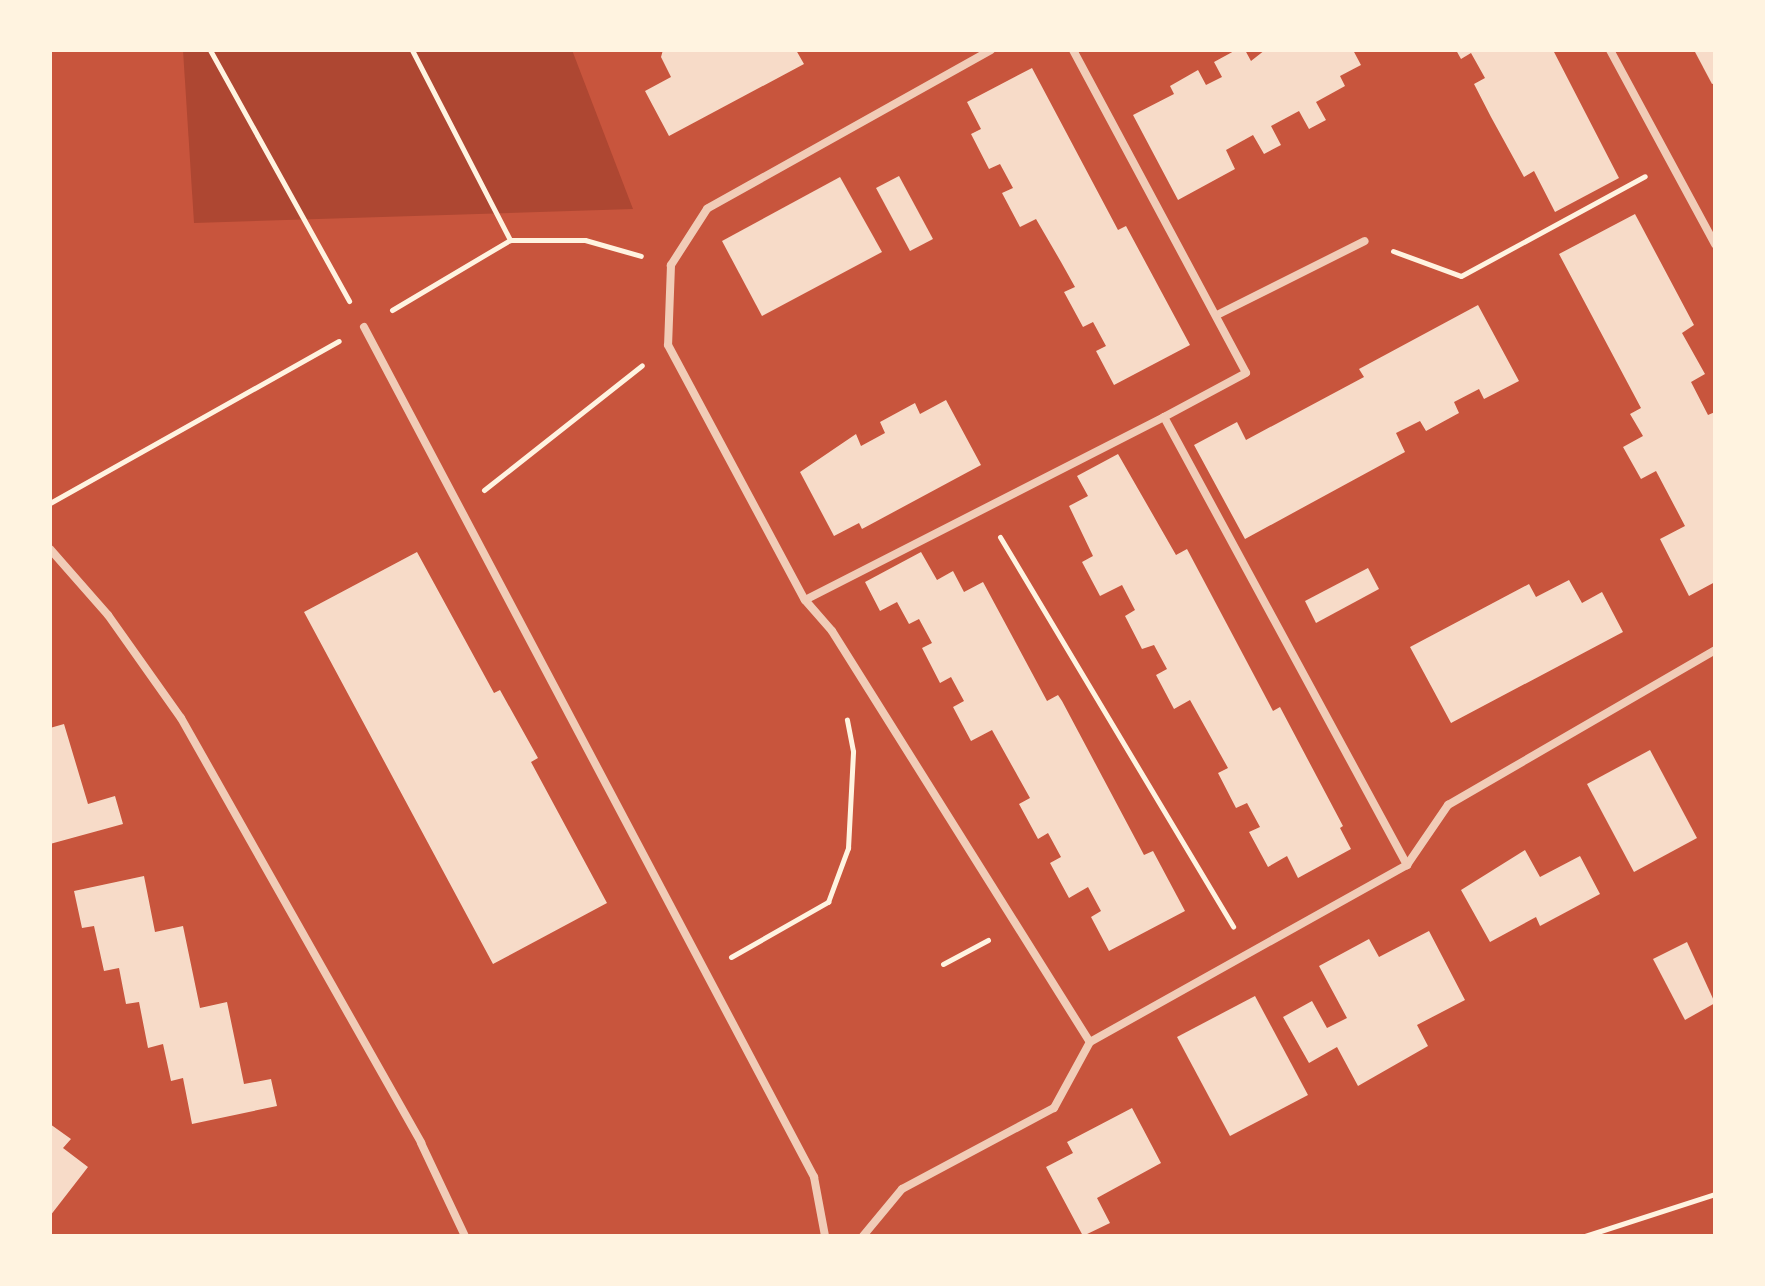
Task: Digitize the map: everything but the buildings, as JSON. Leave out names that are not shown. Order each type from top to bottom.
[{"type":"street","points":[[991,50],[707,209],[671,265],[668,345],[805,600],[832,631],[1090,1042]]},
{"type":"street","points":[[805,600],[1246,373],[1073,50]]},
{"type":"street","points":[[1610,50],[1715,244]]},
{"type":"street","points":[[1217,315],[1365,241]]},
{"type":"street","points":[[364,327],[703,974],[814,1177],[825,1236]]},
{"type":"street","points":[[1164,417],[1407,865]]},
{"type":"street","points":[[50,549],[108,615],[181,718],[421,1143],[465,1236]]},
{"type":"street","points":[[863,1236],[902,1189],[1054,1108],[1090,1042],[1407,865],[1448,805],[1715,650]]},
{"type":"path","points":[[210,50],[364,327]]},
{"type":"path","points":[[412,50],[510,240]]},
{"type":"path","points":[[1365,241],[1461,276],[1671,162]]},
{"type":"path","points":[[459,509],[668,345]]},
{"type":"path","points":[[983,509],[1249,953]]},
{"type":"path","points":[[703,974],[828,902],[848,848],[853,751],[845,706]]},
{"type":"path","points":[[943,964],[1016,924]]},
{"type":"path","points":[[1585,1236],[1715,1194]]},
{"type":"shaded area","points":[[183,50],[572,50],[633,209],[194,223]]}]
